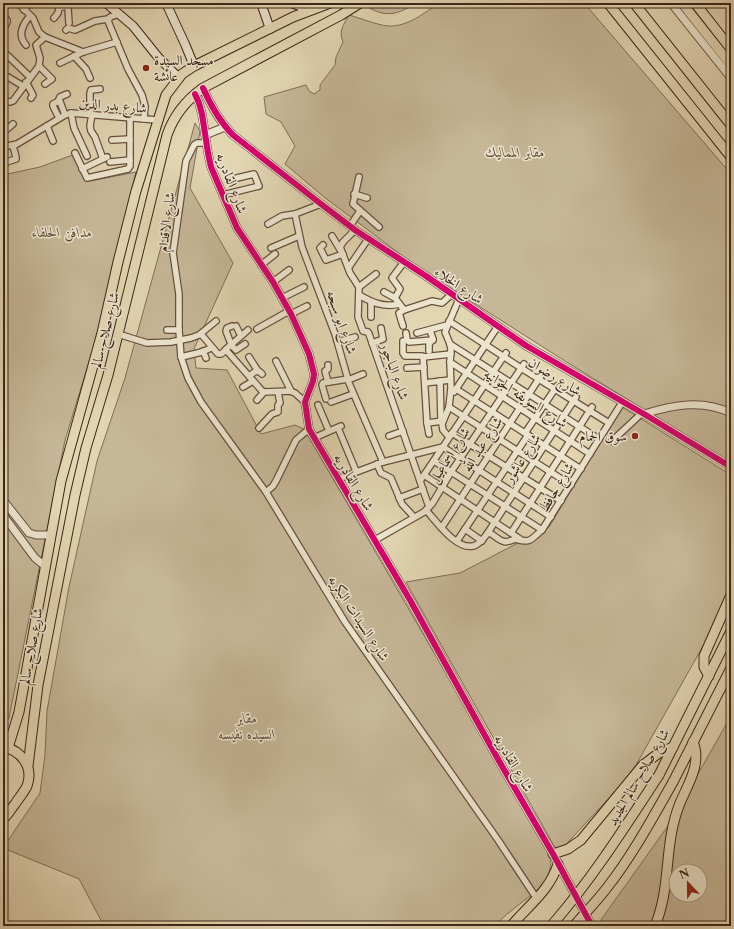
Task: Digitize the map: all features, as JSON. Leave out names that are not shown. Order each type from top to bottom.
[{"type":"main road","points":[[106,3],[133,26],[149,46],[179,78]]},
{"type":"main road","points":[[166,3],[194,66]]},
{"type":"main road","points":[[261,3],[270,29]]},
{"type":"main road","points":[[291,3],[311,10]]},
{"type":"main road","name":"شارع صلاح سالم","points":[[5,747],[19,712],[55,508],[68,454],[92,370],[136,190],[166,95],[182,74],[194,66],[311,10],[330,3]]},
{"type":"main road","name":"شارع صلاح سالم","points":[[3,819],[26,789],[29,780],[28,766],[38,685],[75,495],[86,448],[108,375],[170,125],[180,109],[203,88],[360,3]]},
{"type":"main road","points":[[608,3],[731,157]]},
{"type":"main road","points":[[634,3],[731,125]]},
{"type":"main road","points":[[682,3],[731,65]]},
{"type":"main road","points":[[695,3],[731,49]]},
{"type":"main road","points":[[709,676],[704,667],[704,656],[731,595]]},
{"type":"main road","name":"شارع صلاح سالم الجديد","points":[[551,926],[603,860],[659,775],[731,631]]},
{"type":"main road","points":[[574,926],[606,888],[644,833],[673,782],[728,677],[731,668]]},
{"type":"main road","points":[[655,926],[664,894],[671,830],[696,764],[697,753],[693,742]]},
{"type":"main road","points":[[5,747],[20,754],[28,766]]},
{"type":"main road","points":[[553,854],[568,849],[581,840],[643,765],[659,753],[673,747]]},
{"type":"main road","points":[[511,926],[550,883],[558,864]]},
{"type":"street","points":[[18,3],[30,16],[38,32],[45,37],[83,52]]},
{"type":"street","points":[[24,10],[30,3]]},
{"type":"street","points":[[671,3],[731,78]]},
{"type":"street","points":[[54,18],[58,13],[59,8],[70,4]]},
{"type":"street","points":[[69,23],[68,9],[70,4]]},
{"type":"street","points":[[66,30],[68,28],[75,30],[95,21],[108,19],[119,14]]},
{"type":"street","points":[[3,16],[7,20],[3,30]]},
{"type":"street","points":[[26,45],[21,38],[23,25],[30,16]]},
{"type":"street","points":[[108,19],[142,95],[145,106],[144,119]]},
{"type":"street","points":[[3,101],[12,101],[39,66],[40,58],[36,45],[45,37]]},
{"type":"street","points":[[60,63],[83,52],[117,42]]},
{"type":"street","points":[[3,54],[6,54],[30,78]]},
{"type":"street","points":[[74,56],[86,69],[90,78]]},
{"type":"street","points":[[39,66],[52,79],[45,84]]},
{"type":"street","points":[[8,77],[24,84],[33,95],[31,98]]},
{"type":"street","points":[[100,88],[91,90],[90,93],[90,126],[91,131],[107,159]]},
{"type":"street","name":"شارع الخلاء","points":[[203,88],[214,112],[225,127],[240,141],[368,239],[460,299],[529,347],[623,401],[731,467]]},
{"type":"street","points":[[65,114],[59,100],[60,97],[67,94]]},
{"type":"street","name":"شارع القادريه","points":[[195,94],[201,109],[211,167],[237,228],[273,282],[290,312],[309,354],[314,374],[305,402],[309,429],[410,600],[592,926]]},
{"type":"street","points":[[57,102],[52,106],[58,118]]},
{"type":"street","points":[[72,113],[74,128],[87,156]]},
{"type":"street","name":"شارع بدر الدين","points":[[3,147],[13,146],[65,114],[91,114],[157,120]]},
{"type":"street","points":[[75,153],[85,176],[88,178],[128,169],[130,166],[130,118]]},
{"type":"street","points":[[3,129],[6,130],[14,124]]},
{"type":"street","points":[[47,126],[53,141]]},
{"type":"street","points":[[205,135],[225,127]]},
{"type":"street","points":[[112,140],[130,140]]},
{"type":"street","name":"شارع الاقدام","points":[[179,341],[179,294],[173,253],[184,168],[194,145],[206,143]]},
{"type":"street","points":[[3,163],[16,159],[13,146]]},
{"type":"street","points":[[82,169],[107,159],[130,160]]},
{"type":"street","points":[[223,195],[259,186],[254,174],[237,178]]},
{"type":"street","points":[[359,177],[353,204],[379,227]]},
{"type":"street","points":[[354,194],[368,198]]},
{"type":"street","points":[[268,224],[282,216],[296,214],[321,204]]},
{"type":"street","points":[[360,211],[353,228],[341,244],[343,253],[350,273],[359,287],[376,274]]},
{"type":"street","name":"شارع ابو سبحه","points":[[296,214],[299,236],[307,262],[331,320],[348,380],[383,462]]},
{"type":"street","points":[[271,248],[299,236]]},
{"type":"street","points":[[332,236],[343,253]]},
{"type":"street","points":[[348,267],[368,239]]},
{"type":"street","points":[[323,245],[320,248],[326,260],[343,253]]},
{"type":"street","points":[[261,265],[275,254]]},
{"type":"street","points":[[395,298],[400,289],[392,278],[404,262]]},
{"type":"street","points":[[273,282],[289,270]]},
{"type":"street","points":[[282,298],[304,287]]},
{"type":"street","name":"شارع الباجور","points":[[359,287],[359,320],[363,331],[369,333],[423,489],[428,509]]},
{"type":"street","points":[[384,292],[395,298],[404,310]]},
{"type":"street","points":[[403,326],[399,313],[432,301],[442,303],[452,294]]},
{"type":"street","points":[[359,295],[378,304],[393,306],[399,304]]},
{"type":"street","points":[[442,421],[449,407],[450,397],[451,354],[450,344],[445,332],[460,299]]},
{"type":"street","points":[[371,302],[371,317]]},
{"type":"street","points":[[257,329],[290,312],[307,306]]},
{"type":"street","points":[[118,334],[147,343],[179,341],[201,334],[216,321]]},
{"type":"street","points":[[417,333],[448,323]]},
{"type":"street","name":"شارع رضوان","points":[[448,323],[505,355],[538,379],[575,399],[609,423]]},
{"type":"street","points":[[241,336],[234,326],[227,328],[226,331],[231,345],[236,350],[245,344]]},
{"type":"street","points":[[450,397],[498,326]]},
{"type":"street","points":[[372,343],[383,339],[381,328]]},
{"type":"street","points":[[167,330],[179,330]]},
{"type":"street","points":[[201,334],[211,348],[220,355],[248,330]]},
{"type":"street","points":[[430,330],[433,340]]},
{"type":"street","points":[[406,333],[407,340],[409,342],[433,340]]},
{"type":"street","points":[[338,342],[355,337]]},
{"type":"street","points":[[429,351],[429,345],[433,340]]},
{"type":"street","name":"شارع السيدات البكريه","points":[[179,341],[181,357],[188,378],[201,402],[266,492],[345,622],[498,840],[537,899]]},
{"type":"street","points":[[403,341],[404,356],[423,357],[451,354]]},
{"type":"street","points":[[450,344],[600,439]]},
{"type":"street","points":[[181,357],[211,348]]},
{"type":"street","points":[[225,350],[264,392],[291,391]]},
{"type":"street","points":[[203,351],[206,358]]},
{"type":"street","points":[[420,482],[505,355]]},
{"type":"street","points":[[243,388],[251,379],[260,373],[249,357]]},
{"type":"street","points":[[423,357],[429,434]]},
{"type":"street","points":[[276,361],[291,391],[305,402]]},
{"type":"street","name":"شارع السويقه الجوانيه","points":[[450,362],[590,454]]},
{"type":"street","points":[[328,365],[328,369],[325,373],[328,382]]},
{"type":"street","name":"شارع اسماعيل","points":[[375,540],[428,509],[460,458],[522,366]]},
{"type":"street","points":[[407,368],[424,367]]},
{"type":"street","points":[[353,394],[329,400],[322,385],[323,383],[328,382],[348,380],[363,374]]},
{"type":"street","name":"شارع عبد الله","points":[[442,527],[542,374]]},
{"type":"street","points":[[425,383],[450,380]]},
{"type":"street","points":[[440,381],[442,428],[451,435],[470,444],[561,501]]},
{"type":"street","points":[[457,541],[517,451],[535,418],[556,388]]},
{"type":"street","points":[[456,389],[581,469]]},
{"type":"street","points":[[257,400],[264,392]]},
{"type":"street","points":[[259,428],[272,414],[278,412],[278,405],[280,403],[278,392]]},
{"type":"street","name":"شارع عاشور","points":[[482,541],[575,399]]},
{"type":"street","name":"شارع حافظ","points":[[487,534],[490,534],[505,543],[515,539],[524,542],[532,539],[542,530],[623,401]]},
{"type":"street","points":[[612,441],[643,413],[692,404],[714,407],[731,413]]},
{"type":"street","points":[[318,405],[329,432]]},
{"type":"street","points":[[449,407],[571,485]]},
{"type":"street","points":[[511,533],[591,409]]},
{"type":"street","points":[[427,423],[442,421]]},
{"type":"street","points":[[314,438],[340,427],[358,472]]},
{"type":"street","points":[[266,492],[274,486],[296,440],[309,429]]},
{"type":"street","points":[[389,436],[403,430]]},
{"type":"street","points":[[338,479],[383,462],[443,447],[551,516]]},
{"type":"street","points":[[434,461],[542,530]]},
{"type":"street","points":[[377,464],[381,473],[388,476],[392,480],[399,498],[414,517]]},
{"type":"street","points":[[424,475],[524,542]]},
{"type":"street","points":[[399,498],[423,489]]},
{"type":"street","points":[[3,500],[29,533],[36,535],[51,535]]},
{"type":"street","points":[[428,509],[450,537],[471,546],[482,541],[465,529]]},
{"type":"street","points":[[3,515],[35,558],[45,566]]},
{"type":"green space","points":[[371,3],[416,3],[391,14],[379,12],[366,6]]},
{"type":"green space","name":"مقابر المماليك","points":[[439,3],[584,3],[731,174],[731,463],[557,356],[416,266],[324,197],[285,164],[295,146],[281,122],[266,114],[264,97],[306,85],[309,91],[314,94],[320,90],[320,85],[335,65],[336,57],[343,42],[341,31],[349,15],[379,24],[395,26],[415,19]]},
{"type":"green space","name":"مقابر السيده نفيسه","points":[[195,123],[200,131],[190,188],[233,263],[194,349],[196,368],[227,370],[261,434],[295,425],[304,429],[550,852],[551,863],[546,880],[534,893],[507,914],[495,926],[104,926],[79,879],[3,848],[40,793],[45,755],[47,711],[69,587],[97,461],[125,378]]},
{"type":"green space","name":"مدافن الحلفاء","points":[[78,153],[90,181],[136,172],[96,339],[65,440],[9,718],[3,726],[3,407],[5,400],[3,379],[3,175],[40,167]]},
{"type":"green space","points":[[622,407],[731,475],[731,581],[728,598],[716,623],[636,765],[623,783],[558,853],[406,582],[460,573],[549,527]]},
{"type":"green space","points":[[731,716],[731,926],[599,926],[598,924],[670,823]]},
{"type":"railway","points":[[725,3],[731,13]]},
{"type":"cycle path","points":[[203,88],[216,113],[233,135],[355,230],[426,276],[525,345],[644,414],[731,467]]},
{"type":"cycle path","points":[[195,94],[202,114],[211,167],[237,228],[273,282],[291,314],[309,354],[314,374],[305,402],[309,429],[410,600],[592,926]]},
{"type":"place","name":"مسجد السيدة عائشة","points":[[146,68]]},
{"type":"place","name":"سوق الحمام","points":[[635,436]]}]
